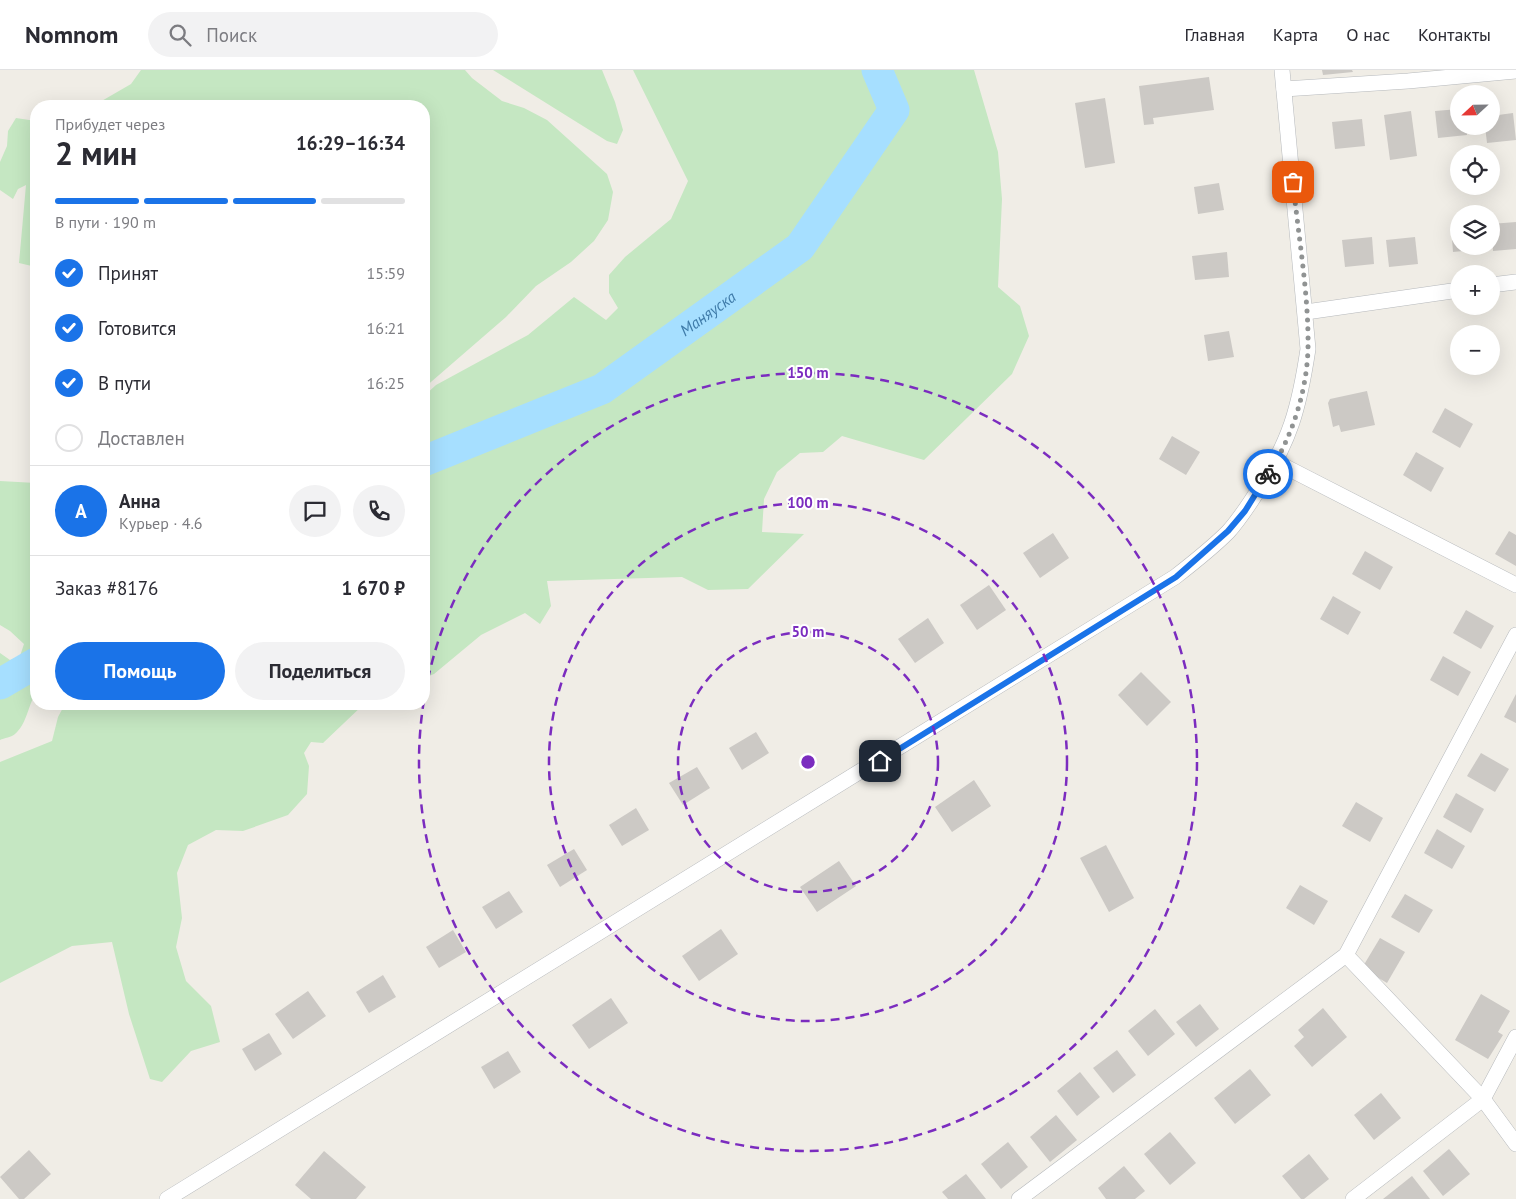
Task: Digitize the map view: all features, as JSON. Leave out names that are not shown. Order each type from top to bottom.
[{"type":"street","points":[[167,1199],[1176,577],[1228,531],[1245,511],[1276,462],[1292,427],[1302,388],[1308,349],[1282,70]]},
{"type":"street","points":[[1284,89],[1408,81],[1516,71]]},
{"type":"street","points":[[1500,284],[1516,282]]},
{"type":"street","points":[[1306,312],[1450,291]]},
{"type":"street","points":[[1276,462],[1516,586]]},
{"type":"street","points":[[1019,1199],[1346,956],[1516,635]]},
{"type":"street","points":[[1346,956],[1483,1099],[1516,1144]]},
{"type":"street","points":[[1353,1199],[1483,1099],[1516,1037]]},
{"type":"green space","points":[[141,70],[465,70],[472,78],[502,101],[524,108],[547,120],[607,174],[613,192],[608,220],[594,241],[571,262],[536,286],[506,317],[430,383],[430,100],[103,100],[131,84]]},
{"type":"green space","points":[[493,70],[602,70],[615,102],[623,130],[617,144],[607,141]]},
{"type":"green space","points":[[633,70],[974,70],[998,152],[1002,199],[998,287],[1020,306],[1029,336],[1012,374],[924,460],[842,436],[823,452],[800,453],[777,472],[764,499],[762,532],[804,534],[748,589],[708,590],[682,577],[547,581],[551,606],[540,624],[525,613],[481,635],[430,676],[430,390],[436,385],[528,335],[574,297],[606,320],[618,308],[609,293],[609,275],[625,257],[671,219],[688,181]]},
{"type":"green space","points":[[16,118],[30,120],[30,266],[19,263],[26,185],[18,189],[13,199],[0,190],[0,162],[7,146],[8,131]]},
{"type":"green space","points":[[0,481],[30,483],[30,706],[19,730],[14,735],[0,740],[0,653],[10,660],[20,656],[24,644],[10,631],[0,625]]},
{"type":"green space","points":[[62,710],[358,710],[323,743],[311,742],[304,753],[309,766],[307,794],[288,815],[243,831],[216,830],[188,845],[177,873],[182,918],[176,947],[186,981],[211,1006],[220,1042],[191,1051],[162,1082],[150,1079],[129,1014],[112,942],[72,946],[0,983],[0,762],[52,741]]},
{"type":"building","points":[[1322,70],[1352,70],[1353,72],[1323,75]]},
{"type":"building","points":[[1209,77],[1214,110],[1153,118],[1154,124],[1144,125],[1139,86]]},
{"type":"building","points":[[1105,98],[1115,163],[1085,168],[1075,103]]},
{"type":"building","points":[[1450,110],[1450,135],[1467,135],[1438,138],[1435,111]]},
{"type":"building","points":[[1411,111],[1417,156],[1390,160],[1384,115]]},
{"type":"building","points":[[1513,113],[1516,140],[1487,143],[1486,135],[1500,135],[1500,115]]},
{"type":"building","points":[[1362,119],[1365,146],[1335,149],[1332,122]]},
{"type":"building","points":[[1219,183],[1224,210],[1198,214],[1194,187]]},
{"type":"building","points":[[1516,222],[1516,249],[1500,250],[1500,223]]},
{"type":"building","points":[[1372,237],[1374,264],[1345,267],[1342,240]]},
{"type":"building","points":[[1415,237],[1418,264],[1389,267],[1386,240]]},
{"type":"building","points":[[1227,252],[1229,277],[1195,280],[1192,256]]},
{"type":"building","points":[[1229,331],[1234,357],[1208,361],[1204,335]]},
{"type":"building","points":[[1367,391],[1375,425],[1341,432],[1339,425],[1333,427],[1328,403],[1330,399]]},
{"type":"building","points":[[1445,408],[1473,424],[1460,448],[1432,432]]},
{"type":"building","points":[[1172,436],[1200,452],[1186,475],[1159,459]]},
{"type":"building","points":[[1416,452],[1444,468],[1431,492],[1403,475]]},
{"type":"building","points":[[1509,531],[1516,535],[1516,566],[1495,554]]},
{"type":"building","points":[[1053,533],[1069,558],[1040,578],[1023,553]]},
{"type":"building","points":[[1365,551],[1393,567],[1380,590],[1352,574]]},
{"type":"building","points":[[989,585],[1006,610],[977,630],[960,605]]},
{"type":"building","points":[[1333,596],[1361,612],[1348,635],[1320,619]]},
{"type":"building","points":[[1466,610],[1494,626],[1481,649],[1453,633]]},
{"type":"building","points":[[928,618],[944,643],[915,663],[898,639]]},
{"type":"building","points":[[1443,656],[1471,672],[1458,696],[1430,680]]},
{"type":"building","points":[[1141,672],[1171,702],[1147,726],[1118,695]]},
{"type":"building","points":[[1516,694],[1516,723],[1504,717]]},
{"type":"building","points":[[756,732],[769,753],[742,770],[729,748]]},
{"type":"building","points":[[1481,753],[1509,769],[1495,792],[1467,776]]},
{"type":"building","points":[[697,767],[710,788],[683,805],[669,783]]},
{"type":"building","points":[[974,780],[991,806],[952,832],[935,807]]},
{"type":"building","points":[[1456,793],[1484,809],[1471,833],[1443,817]]},
{"type":"building","points":[[1356,802],[1383,818],[1370,842],[1342,826]]},
{"type":"building","points":[[636,808],[649,830],[622,846],[609,825]]},
{"type":"building","points":[[1437,829],[1465,846],[1452,869],[1424,853]]},
{"type":"building","points":[[1106,845],[1134,898],[1109,912],[1080,858]]},
{"type":"building","points":[[574,849],[587,870],[560,887],[547,865]]},
{"type":"building","points":[[839,861],[856,886],[817,912],[800,887]]},
{"type":"building","points":[[1300,885],[1328,901],[1314,925],[1286,908]]},
{"type":"building","points":[[509,891],[523,912],[496,929],[482,907]]},
{"type":"building","points":[[1405,894],[1433,910],[1419,933],[1391,917]]},
{"type":"building","points":[[721,929],[738,954],[699,981],[682,956]]},
{"type":"building","points":[[453,930],[466,952],[439,968],[426,947]]},
{"type":"building","points":[[1380,938],[1405,952],[1387,983],[1362,968]]},
{"type":"building","points":[[383,975],[396,997],[369,1013],[356,992]]},
{"type":"building","points":[[308,991],[326,1016],[293,1039],[275,1014]]},
{"type":"building","points":[[1481,994],[1510,1011],[1498,1032],[1503,1035],[1488,1059],[1455,1040]]},
{"type":"building","points":[[611,998],[628,1023],[589,1049],[572,1025]]},
{"type":"building","points":[[1200,1004],[1219,1029],[1196,1047],[1176,1022]]},
{"type":"building","points":[[1323,1008],[1347,1037],[1312,1067],[1294,1046],[1304,1037],[1298,1030]]},
{"type":"building","points":[[1155,1009],[1175,1034],[1148,1056],[1128,1031]]},
{"type":"building","points":[[269,1033],[282,1054],[255,1071],[242,1049]]},
{"type":"building","points":[[1117,1050],[1136,1075],[1113,1093],[1093,1068]]},
{"type":"building","points":[[508,1051],[521,1072],[494,1089],[481,1067]]},
{"type":"building","points":[[1250,1069],[1271,1095],[1235,1124],[1214,1098]]},
{"type":"building","points":[[1080,1072],[1100,1097],[1077,1116],[1057,1091]]},
{"type":"building","points":[[1381,1093],[1401,1118],[1374,1140],[1354,1115]]},
{"type":"building","points":[[1056,1115],[1077,1140],[1050,1162],[1030,1137]]},
{"type":"building","points":[[1170,1132],[1196,1163],[1170,1185],[1144,1154]]},
{"type":"building","points":[[1008,1142],[1028,1167],[1001,1189],[981,1164]]},
{"type":"building","points":[[1449,1149],[1470,1174],[1443,1196],[1423,1171]]},
{"type":"building","points":[[29,1150],[51,1174],[24,1199],[19,1199],[0,1177]]},
{"type":"building","points":[[324,1151],[366,1187],[356,1199],[311,1199],[295,1185]]},
{"type":"building","points":[[1309,1154],[1329,1179],[1304,1199],[1301,1199],[1282,1176]]},
{"type":"building","points":[[1124,1166],[1145,1191],[1135,1199],[1106,1199],[1098,1188]]},
{"type":"building","points":[[966,1174],[986,1199],[948,1199],[942,1192]]},
{"type":"building","points":[[1412,1176],[1430,1199],[1383,1199]]},
{"type":"waterway","name":"Маняуска","points":[[430,459],[602,389],[800,247],[894,110],[877,70]]},
{"type":"waterway","name":"Маняуска","points":[[0,684],[30,666]]},
{"type":"way so far","points":[[1268,474],[1276,462],[1292,427],[1302,388],[1308,349],[1293,182]]},
{"type":"route","points":[[880,761],[1176,577],[1228,531],[1245,511],[1268,474]]}]
